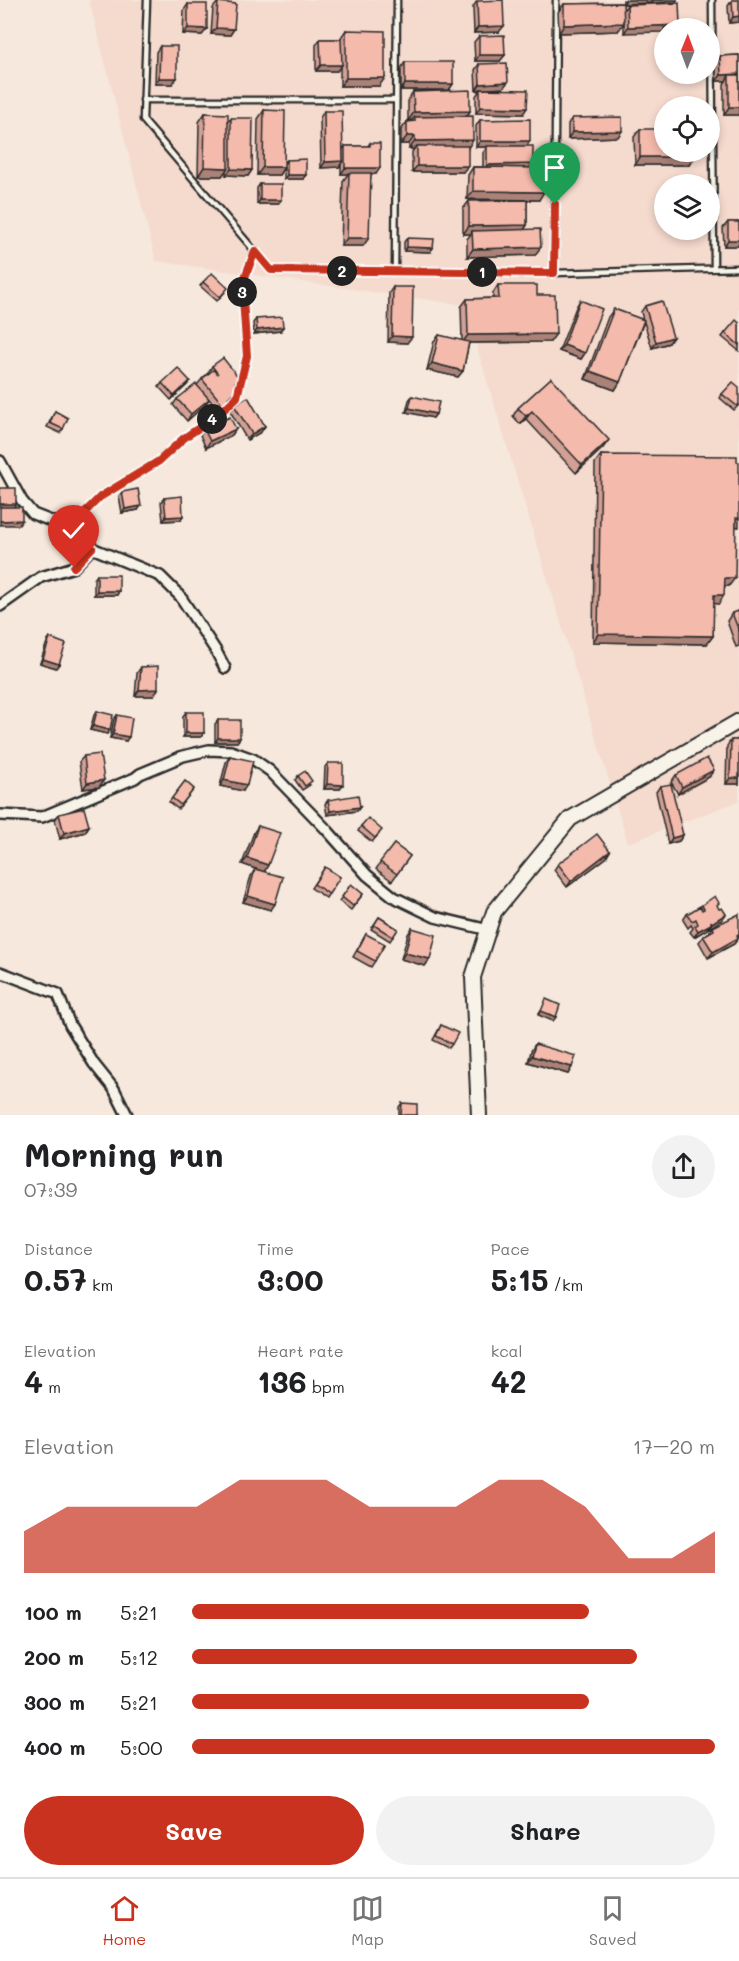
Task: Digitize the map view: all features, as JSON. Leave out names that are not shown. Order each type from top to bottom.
[{"type":"street","points":[[0,461],[22,501],[33,514],[69,528],[92,548],[160,576],[180,596],[225,668]]},
{"type":"street","points":[[0,606],[41,577],[74,567],[92,548]]},
{"type":"street","points":[[479,1115],[473,977],[494,912],[570,819],[739,721]]},
{"type":"street","points":[[0,815],[42,817],[183,756],[209,750],[231,751],[253,759],[270,771],[367,875],[394,897],[435,917],[489,930]]},
{"type":"street","points":[[0,972],[58,994],[70,1025],[94,1064],[114,1089],[127,1115]]},
{"type":"lane","points":[[147,0],[143,120],[271,270],[554,273],[739,268]]},
{"type":"lane","points":[[395,272],[396,0]]},
{"type":"lane","points":[[554,273],[556,0]]},
{"type":"lane","points":[[712,0],[714,268]]},
{"type":"lane","points":[[143,100],[396,100]]},
{"type":"lane","points":[[69,528],[100,497],[159,461],[184,438],[218,415],[237,397],[247,356],[242,285],[255,251]]},
{"type":"shaded area","points":[[89,0],[739,0],[739,801],[628,843],[464,305],[156,261]]},
{"type":"building","points":[[503,0],[504,26],[478,27],[477,1]]},
{"type":"building","points":[[732,0],[739,0],[739,16],[733,17]]},
{"type":"building","points":[[218,2],[236,4],[234,29],[216,28]]},
{"type":"building","points":[[623,3],[624,23],[564,25],[564,4]]},
{"type":"building","points":[[679,3],[680,18],[654,18],[654,26],[628,27],[627,5]]},
{"type":"building","points":[[188,4],[207,4],[207,29],[188,28]]},
{"type":"building","points":[[346,30],[385,31],[385,78],[346,78]]},
{"type":"building","points":[[504,35],[505,55],[479,55],[479,36]]},
{"type":"building","points":[[320,39],[341,39],[342,65],[321,65]]},
{"type":"building","points":[[160,46],[177,46],[177,78],[159,78]]},
{"type":"building","points":[[739,55],[739,74],[721,75],[720,56]]},
{"type":"building","points":[[405,62],[453,62],[453,84],[405,84]]},
{"type":"building","points":[[507,63],[508,82],[480,84],[479,64]]},
{"type":"building","points":[[729,75],[739,75],[739,107],[729,107]]},
{"type":"building","points":[[480,89],[528,90],[527,108],[480,107]]},
{"type":"building","points":[[470,90],[470,111],[414,112],[413,92]]},
{"type":"building","points":[[264,110],[285,111],[284,167],[263,167]]},
{"type":"building","points":[[324,111],[342,111],[343,161],[325,162]]},
{"type":"building","points":[[205,113],[228,114],[228,168],[204,167]]},
{"type":"building","points":[[473,116],[473,140],[415,141],[415,136],[407,136],[407,122],[415,121],[415,117]]},
{"type":"building","points":[[622,117],[622,131],[572,132],[572,118]]},
{"type":"building","points":[[231,118],[253,118],[252,170],[231,169]]},
{"type":"building","points":[[530,119],[530,141],[480,141],[480,120]]},
{"type":"building","points":[[640,129],[654,129],[654,157],[640,157]]},
{"type":"building","points":[[370,143],[380,143],[380,168],[345,168],[345,146],[370,146]]},
{"type":"building","points":[[417,146],[468,146],[468,166],[417,166]]},
{"type":"building","points":[[487,146],[533,146],[533,164],[487,165]]},
{"type":"building","points":[[306,159],[306,175],[287,175],[287,160]]},
{"type":"building","points":[[473,167],[545,168],[544,192],[473,191]]},
{"type":"building","points":[[349,173],[371,173],[369,238],[347,238]]},
{"type":"building","points":[[260,184],[281,184],[281,200],[260,200]]},
{"type":"building","points":[[527,200],[527,225],[469,226],[469,201]]},
{"type":"building","points":[[728,222],[739,222],[739,240],[728,240]]},
{"type":"building","points":[[540,229],[541,247],[473,249],[472,231]]},
{"type":"building","points":[[407,238],[434,239],[433,248],[407,247]]},
{"type":"building","points":[[212,273],[228,288],[220,297],[203,282]]},
{"type":"building","points":[[498,285],[537,285],[537,295],[555,295],[556,334],[468,335],[467,299],[499,298]]},
{"type":"building","points":[[393,287],[413,287],[412,337],[392,336]]},
{"type":"building","points":[[580,300],[602,309],[585,353],[564,345]]},
{"type":"building","points":[[662,301],[673,337],[656,342],[645,306]]},
{"type":"building","points":[[614,309],[644,320],[620,382],[590,371]]},
{"type":"building","points":[[282,317],[283,327],[257,330],[256,319]]},
{"type":"building","points":[[736,320],[739,323],[739,345],[725,333]]},
{"type":"building","points":[[439,335],[469,342],[463,371],[432,363]]},
{"type":"building","points":[[223,358],[239,378],[235,382],[239,387],[228,398],[231,401],[224,406],[202,379],[213,370],[218,374],[212,366]]},
{"type":"building","points":[[178,368],[190,381],[174,396],[162,383]]},
{"type":"building","points":[[551,378],[609,440],[582,465],[532,411],[526,416],[518,408]]},
{"type":"building","points":[[733,382],[739,387],[737,406],[722,394]]},
{"type":"building","points":[[196,384],[209,399],[191,414],[177,399]]},
{"type":"building","points":[[412,396],[439,402],[436,414],[409,408]]},
{"type":"building","points":[[248,397],[265,426],[252,434],[234,405]]},
{"type":"building","points":[[55,411],[68,418],[63,429],[50,423]]},
{"type":"building","points":[[230,417],[236,429],[210,441],[204,429]]},
{"type":"building","points":[[601,455],[737,456],[737,462],[739,462],[739,518],[736,518],[735,578],[725,578],[724,595],[714,595],[713,636],[598,634]]},
{"type":"building","points":[[0,488],[16,488],[16,504],[0,504]]},
{"type":"building","points":[[138,489],[141,506],[125,509],[122,492]]},
{"type":"building","points":[[182,496],[183,516],[166,517],[164,498]]},
{"type":"building","points":[[0,507],[22,507],[22,520],[0,521]]},
{"type":"building","points":[[97,575],[119,575],[119,591],[97,591]]},
{"type":"building","points":[[739,611],[739,631],[732,613]]},
{"type":"building","points":[[50,638],[66,644],[59,664],[43,659]]},
{"type":"building","points":[[158,666],[158,689],[139,690],[141,667]]},
{"type":"building","points":[[97,711],[113,715],[110,730],[93,726]]},
{"type":"building","points":[[186,712],[204,712],[204,733],[186,733]]},
{"type":"building","points":[[117,715],[132,718],[129,737],[113,734]]},
{"type":"building","points":[[218,720],[240,720],[240,738],[218,738]]},
{"type":"building","points":[[731,740],[739,740],[739,778],[730,778]]},
{"type":"building","points":[[100,754],[104,780],[87,783],[84,756]]},
{"type":"building","points":[[230,756],[253,761],[247,785],[224,780]]},
{"type":"building","points":[[707,758],[714,770],[682,787],[676,775]]},
{"type":"building","points":[[328,763],[343,763],[343,785],[327,784]]},
{"type":"building","points":[[305,771],[312,781],[305,786],[298,776]]},
{"type":"building","points":[[185,781],[194,789],[181,805],[172,798]]},
{"type":"building","points":[[671,784],[683,835],[672,838],[660,786]]},
{"type":"building","points":[[358,795],[360,807],[330,811],[328,800]]},
{"type":"building","points":[[84,808],[89,826],[64,833],[59,814]]},
{"type":"building","points":[[368,818],[382,830],[375,838],[361,826]]},
{"type":"building","points":[[258,826],[280,833],[268,865],[247,858]]},
{"type":"building","points":[[597,834],[610,851],[571,881],[558,864]]},
{"type":"building","points":[[394,844],[410,856],[397,874],[380,862]]},
{"type":"building","points":[[325,867],[340,877],[329,894],[314,884]]},
{"type":"building","points":[[255,869],[283,877],[275,904],[248,896]]},
{"type":"building","points":[[351,884],[363,894],[353,906],[342,897]]},
{"type":"building","points":[[715,896],[719,909],[722,908],[726,914],[712,923],[711,921],[711,924],[698,931],[695,926],[698,924],[696,919],[692,921],[687,914],[700,906],[702,910],[704,909],[702,905]]},
{"type":"building","points":[[739,914],[738,938],[713,952],[703,936],[714,930],[713,927]]},
{"type":"building","points":[[379,917],[398,929],[393,937],[374,925]]},
{"type":"building","points":[[412,928],[436,935],[430,959],[405,953]]},
{"type":"building","points":[[366,934],[385,944],[375,961],[357,951]]},
{"type":"building","points":[[546,999],[560,1005],[556,1017],[541,1011]]},
{"type":"building","points":[[441,1025],[458,1033],[452,1044],[436,1036]]},
{"type":"building","points":[[535,1044],[576,1056],[572,1067],[532,1056]]},
{"type":"building","points":[[402,1103],[417,1104],[417,1115],[401,1115]]},
{"type":"route","points":[[74,567],[92,548],[69,528],[100,497],[159,461],[184,438],[218,415],[237,397],[247,356],[242,285],[255,251],[271,270],[554,273],[555,204]]}]
